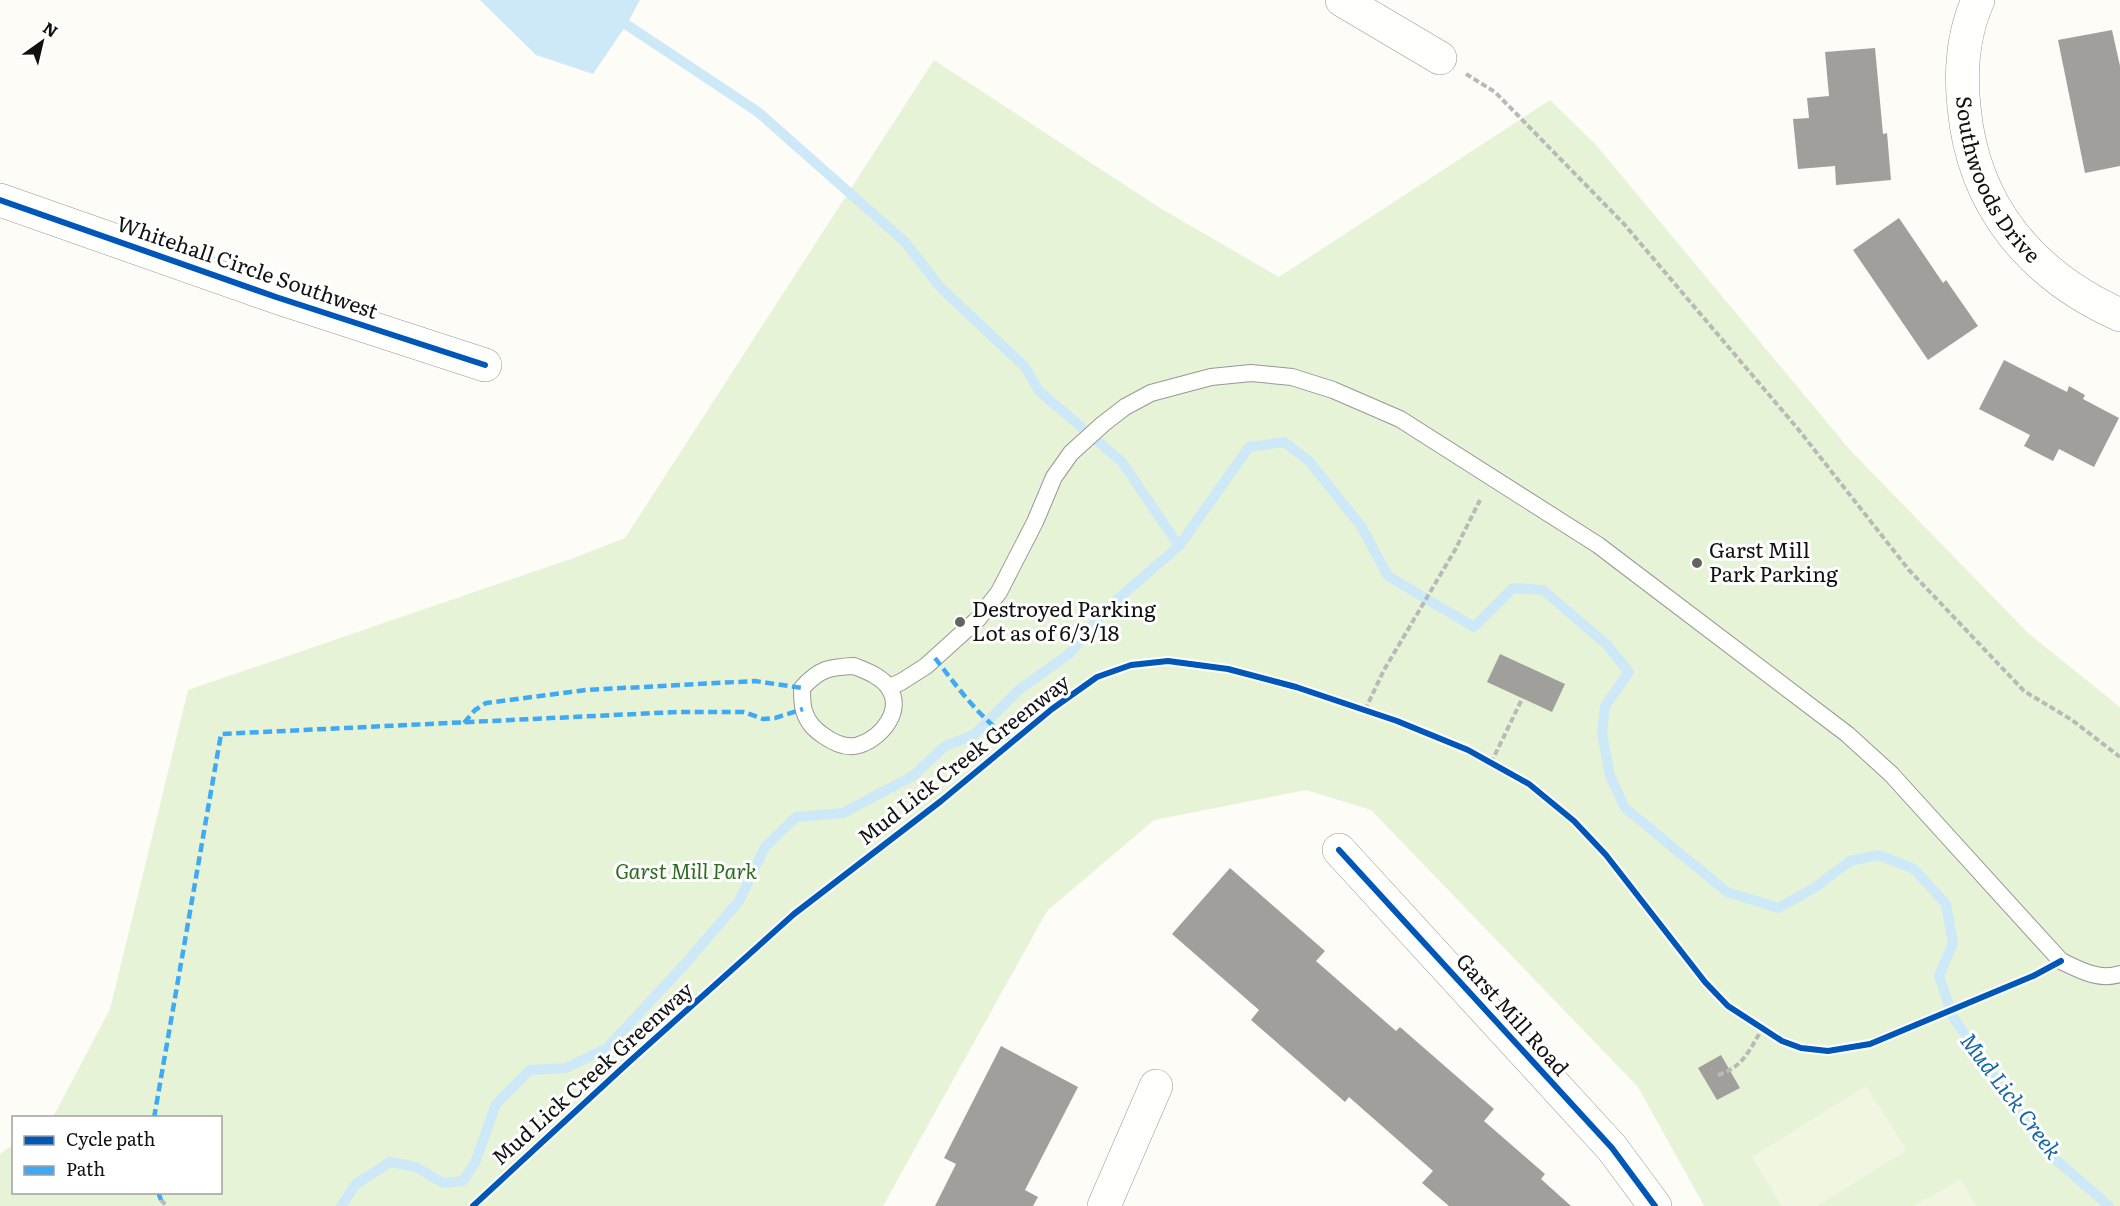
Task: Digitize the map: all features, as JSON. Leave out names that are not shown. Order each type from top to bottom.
[{"type":"street","points":[[1342,0],[1440,58]]},
{"type":"street","name":"Southwoods Drive","points":[[1978,0],[1965,34],[1962,83],[1966,132],[1976,170],[1997,212],[2019,243],[2056,277],[2097,305],[2120,315]]},
{"type":"street","name":"Whitehall Circle Southwest","points":[[0,200],[276,297],[485,365]]},
{"type":"street","name":"Garst Mill Road","points":[[1340,850],[1612,1148],[1655,1206]]},
{"type":"street","points":[[1104,1206],[1156,1086]]},
{"type":"lane","points":[[889,687],[926,666],[978,619],[999,592],[1035,522],[1054,477],[1071,453],[1125,407],[1151,393],[1211,376],[1251,373],[1292,377],[1333,390],[1400,419],[1598,544],[1847,734],[1891,774],[2061,961],[2086,974],[2112,977],[2120,974]]},
{"type":"lane","points":[[854,666],[874,674],[889,687],[894,701],[893,715],[877,736],[857,746],[836,744],[813,729],[803,710],[802,688],[813,675],[830,667],[854,666]]},
{"type":"path","points":[[1440,58],[1495,92],[1624,224],[1798,429],[1909,570],[2024,691],[2072,720],[2120,757]]},
{"type":"path","points":[[1365,710],[1384,670],[1441,575],[1491,477]]},
{"type":"path","points":[[1491,763],[1522,699]]},
{"type":"path","points":[[1355,707],[1376,714]]},
{"type":"path","points":[[1483,759],[1501,768]]},
{"type":"path","points":[[1754,1023],[1772,1035]]},
{"type":"path","points":[[1718,1075],[1731,1071],[1742,1062],[1762,1029]]},
{"type":"path","points":[[161,1200],[167,1206]]},
{"type":"green space","name":"Garst Mill Park","points":[[934,60],[1160,208],[1279,277],[1550,100],[1596,145],[1850,450],[2028,633],[2120,707],[2120,1206],[1704,1206],[1638,1087],[1371,810],[1306,790],[1154,820],[1047,911],[883,1206],[0,1206],[0,1154],[12,1146],[12,1194],[222,1194],[222,1116],[54,1116],[110,1009],[188,690],[571,559],[625,538]]},
{"type":"green space","points":[[1866,1086],[1907,1150],[1817,1206],[1782,1206],[1752,1157]]},
{"type":"green space","points":[[1961,1179],[1976,1206],[1913,1206]]},
{"type":"water","points":[[480,0],[640,0],[627,24],[593,74],[536,55]]},
{"type":"building","points":[[2112,30],[2120,66],[2120,166],[2085,173],[2058,40]]},
{"type":"building","points":[[1875,48],[1883,134],[1887,133],[1891,180],[1836,185],[1835,166],[1798,169],[1793,119],[1809,118],[1807,98],[1829,96],[1825,52]]},
{"type":"building","points":[[1899,218],[1943,283],[1946,280],[1978,326],[1928,360],[1853,250]]},
{"type":"building","points":[[2004,360],[2067,392],[2069,386],[2085,395],[2083,399],[2119,418],[2094,467],[2059,449],[2053,461],[2024,446],[2030,435],[1979,409]]},
{"type":"building","points":[[1500,654],[1565,684],[1552,712],[1487,682]]},
{"type":"building","points":[[1230,868],[1325,951],[1316,961],[1396,1031],[1400,1027],[1494,1109],[1484,1121],[1545,1174],[1541,1179],[1571,1206],[1449,1206],[1422,1183],[1433,1171],[1349,1097],[1345,1102],[1251,1020],[1259,1010],[1172,934]]},
{"type":"building","points":[[1001,1046],[1078,1087],[1025,1190],[1038,1197],[1033,1206],[935,1206],[956,1164],[944,1158]]},
{"type":"building","points":[[1721,1055],[1740,1088],[1717,1100],[1698,1068]]},
{"type":"waterway","points":[[615,17],[758,112],[905,242],[940,287],[1025,367],[1039,391],[1122,462],[1179,546]]},
{"type":"waterway","name":"Mud Lick Creek","points":[[341,1206],[356,1184],[390,1162],[416,1167],[443,1183],[463,1181],[475,1163],[496,1104],[530,1070],[566,1068],[607,1048],[685,964],[739,901],[765,847],[796,817],[843,813],[913,776],[945,746],[974,735],[1020,689],[1069,654],[1106,609],[1179,546],[1249,447],[1284,442],[1309,461],[1361,526],[1388,576],[1474,627],[1513,588],[1543,590],[1606,644],[1629,672],[1605,706],[1602,734],[1610,776],[1625,808],[1727,892],[1778,908],[1814,888],[1850,861],[1879,855],[1914,869],[1946,904],[1953,943],[1939,976],[1953,1017],[2047,1152],[2109,1206]]},
{"type":"marked path","points":[[935,658],[980,713],[1013,741]]},
{"type":"marked path","points":[[464,723],[475,710],[486,703],[586,690],[755,681],[802,688]]},
{"type":"marked path","points":[[154,1116],[221,734],[677,712],[744,712],[763,719],[775,718],[803,709]]},
{"type":"marked path","points":[[159,1194],[161,1200]]},
{"type":"cycle path","points":[[0,200],[276,297],[485,365]]},
{"type":"cycle path","name":"Mud Lick Creek Greenway","points":[[473,1206],[794,914],[941,801],[1052,709],[1097,677],[1131,665],[1168,661],[1228,669],[1296,687],[1397,721],[1468,750],[1529,784],[1574,821],[1606,855],[1705,982],[1728,1006],[1782,1041],[1801,1048],[1828,1051],[1870,1044],[2033,976],[2061,961]]},
{"type":"cycle path","points":[[1339,850],[1612,1148],[1655,1206]]},
{"type":"place","name":"Garst Mill Park Parking","points":[[1697,563]]},
{"type":"place","name":"Destroyed Parking Lot as of 6/3/18","points":[[960,622]]}]
